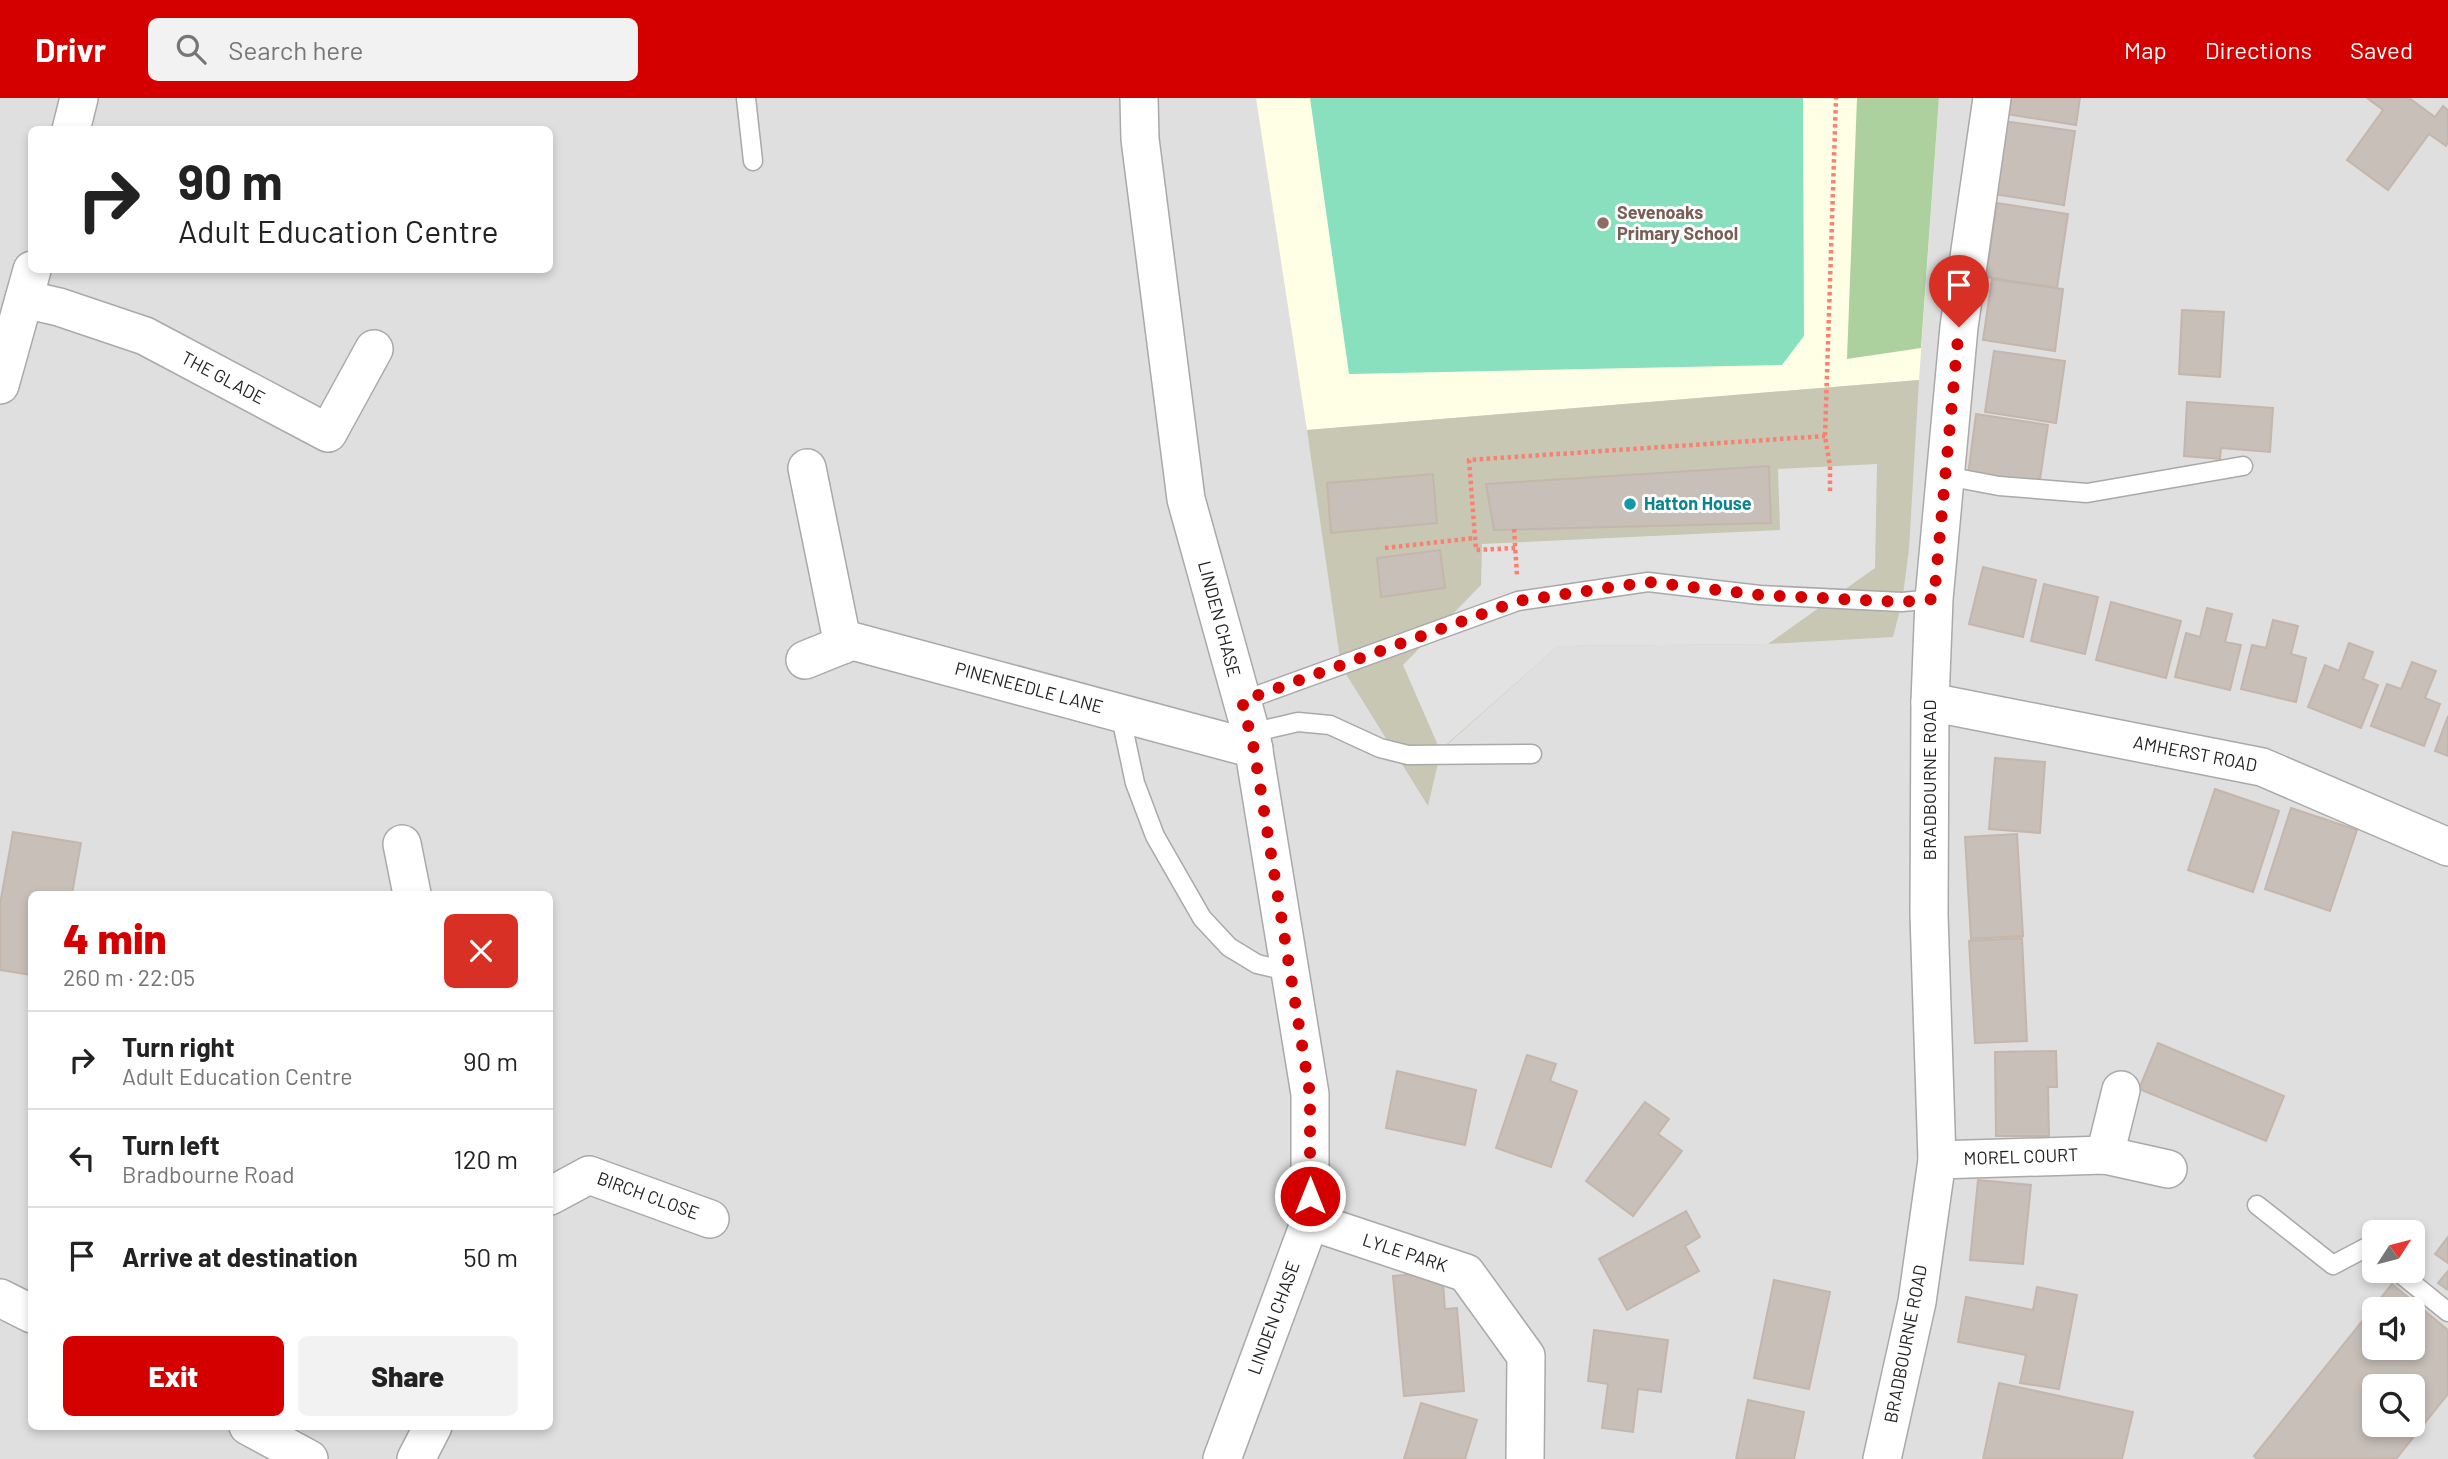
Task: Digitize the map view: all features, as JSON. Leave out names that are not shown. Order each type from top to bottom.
[{"type":"street","points":[[72,126],[79,98]]},
{"type":"street","name":"LINDEN CHASE","points":[[1139,98],[1140,139],[1186,499],[1249,728],[1310,1094],[1310,1222],[1222,1459]]},
{"type":"street","name":"BRADBOURNE ROAD","points":[[1882,1459],[1917,1302],[1937,1160],[1929,915],[1930,702],[1934,599],[1959,327],[1992,98]]},
{"type":"street","points":[[0,385],[28,284]]},
{"type":"street","name":"THE GLADE","points":[[28,284],[59,307],[145,336],[328,433],[374,349]]},
{"type":"street","points":[[807,468],[843,645]]},
{"type":"street","name":"PINENEEDLE LANE","points":[[805,660],[852,641],[1120,713],[1249,728]]},
{"type":"street","name":"AMHERST ROAD","points":[[1930,702],[2262,767],[2448,847]]},
{"type":"street","points":[[402,844],[411,891]]},
{"type":"street","points":[[2105,1155],[2121,1090]]},
{"type":"street","name":"MOREL COURT","points":[[1937,1160],[2105,1155],[2168,1169]]},
{"type":"street","name":"BIRCH CLOSE","points":[[553,1194],[589,1175],[710,1219]]},
{"type":"street","name":"LYLE PARK","points":[[1310,1222],[1466,1273],[1526,1356],[1525,1459]]},
{"type":"street","points":[[0,1298],[28,1312]]},
{"type":"street","points":[[255,1430],[309,1459]]},
{"type":"street","points":[[416,1459],[431,1430]]},
{"type":"lane","points":[[746,98],[752,161]]},
{"type":"lane","points":[[1945,476],[1999,486],[2087,493],[2243,466]]},
{"type":"lane","points":[[1249,728],[1518,601],[1648,582],[1760,595],[1902,602],[1934,599]]},
{"type":"lane","points":[[1120,713],[1135,783],[1155,836],[1202,918],[1229,947],[1257,964],[1291,972]]},
{"type":"lane","points":[[1249,728],[1298,722],[1330,725],[1380,748],[1408,755],[1532,754]]},
{"type":"lane","points":[[2257,1205],[2333,1265],[2362,1250]]},
{"type":"lane","points":[[2412,1283],[2448,1312]]},
{"type":"path","points":[[1830,491],[1830,466],[1825,436],[1836,98]]},
{"type":"path","points":[[1515,548],[1476,550],[1469,460],[1825,436]]},
{"type":"path","points":[[1514,529],[1518,601]]},
{"type":"path","points":[[1385,548],[1475,538]]},
{"type":"shaded area","points":[[0,98],[2448,98],[2448,1459],[0,1459]]},
{"type":"shaded area","name":"Sevenoaks Primary School","points":[[1256,98],[1939,98],[1919,380],[1307,430]]},
{"type":"shaded area","points":[[1919,380],[1909,549],[1902,602],[1893,637],[1768,644],[1558,646],[1441,750],[1428,806],[1341,666],[1307,430]]},
{"type":"shaded area","points":[[1877,464],[1875,568],[1768,644],[1558,646],[1440,750],[1403,665],[1481,585],[1482,544],[1780,530],[1778,469]]},
{"type":"green space","name":"Sevenoaks Primary School","points":[[1310,98],[1803,98],[1804,336],[1782,365],[1349,374]]},
{"type":"green space","points":[[1857,98],[1939,98],[1921,348],[1847,359]]},
{"type":"building","points":[[2008,98],[2080,98],[2076,125],[2006,114]]},
{"type":"building","points":[[2367,98],[2409,98],[2435,117],[2443,106],[2448,110],[2446,146],[2429,134],[2388,190],[2347,160],[2383,110]]},
{"type":"building","points":[[2003,121],[2075,131],[2064,205],[1993,194]]},
{"type":"building","points":[[1997,203],[2068,214],[2057,288],[1986,277]]},
{"type":"building","points":[[1992,279],[2063,289],[2055,351],[1983,340]]},
{"type":"building","points":[[2182,310],[2224,312],[2220,377],[2179,374]]},
{"type":"building","points":[[1994,351],[2065,361],[2056,423],[1985,412]]},
{"type":"building","points":[[2187,402],[2273,408],[2270,452],[2221,448],[2220,459],[2184,456]]},
{"type":"building","points":[[1976,414],[2048,425],[2039,486],[1968,475]]},
{"type":"building","name":"Hatton House","points":[[1769,466],[1771,523],[1494,530],[1486,484]]},
{"type":"building","points":[[1433,474],[1437,523],[1331,533],[1327,483]]},
{"type":"building","points":[[1440,550],[1445,588],[1381,597],[1377,558]]},
{"type":"building","points":[[1983,567],[2036,580],[2023,637],[1969,624]]},
{"type":"building","points":[[2044,584],[2098,597],[2085,654],[2031,641]]},
{"type":"building","points":[[2111,602],[2181,621],[2166,678],[2096,660]]},
{"type":"building","points":[[2207,608],[2232,614],[2225,642],[2241,645],[2230,690],[2175,677],[2186,633],[2200,637]]},
{"type":"building","points":[[2273,620],[2298,626],[2291,654],[2306,658],[2296,702],[2241,689],[2252,645],[2266,648]]},
{"type":"building","points":[[2349,643],[2373,652],[2363,679],[2378,685],[2361,728],[2308,707],[2325,665],[2339,671]]},
{"type":"building","points":[[2412,662],[2436,671],[2425,698],[2440,704],[2424,746],[2371,726],[2387,684],[2401,689]]},
{"type":"building","points":[[2448,716],[2448,756],[2435,751]]},
{"type":"building","points":[[1995,758],[2045,762],[2040,833],[1989,829]]},
{"type":"building","points":[[2215,789],[2279,811],[2253,892],[2188,870]]},
{"type":"building","points":[[2291,808],[2357,830],[2330,911],[2265,889]]},
{"type":"building","points":[[13,832],[81,843],[73,891],[28,891],[28,974],[0,970],[0,904]]},
{"type":"building","points":[[2017,834],[2023,936],[1971,939],[1965,837]]},
{"type":"building","points":[[2022,938],[2027,1041],[1975,1043],[1969,941]]},
{"type":"building","points":[[2158,1043],[2284,1096],[2266,1141],[2139,1089]]},
{"type":"building","points":[[2056,1051],[2057,1087],[2048,1087],[2049,1136],[1996,1136],[1995,1052]]},
{"type":"building","points":[[1527,1055],[1556,1064],[1550,1081],[1577,1091],[1551,1167],[1496,1148]]},
{"type":"building","points":[[1397,1071],[1476,1090],[1465,1145],[1386,1128]]},
{"type":"building","points":[[1645,1102],[1669,1119],[1658,1134],[1682,1151],[1633,1216],[1586,1181]]},
{"type":"building","points":[[1978,1180],[2031,1185],[2023,1264],[1970,1260]]},
{"type":"building","points":[[1686,1211],[1700,1237],[1685,1246],[1699,1271],[1627,1310],[1599,1259]]},
{"type":"building","points":[[2448,1237],[2448,1263],[2435,1254]]},
{"type":"building","points":[[2448,1271],[2448,1290],[2438,1283]]},
{"type":"building","points":[[1442,1272],[1445,1309],[1457,1308],[1464,1391],[1404,1396],[1393,1276]]},
{"type":"building","points":[[1774,1280],[1830,1292],[1809,1389],[1754,1378]]},
{"type":"building","points":[[2392,1284],[2408,1297],[2382,1297]]},
{"type":"building","points":[[2037,1287],[2077,1295],[2059,1389],[2020,1383],[2026,1355],[1958,1342],[1966,1297],[2033,1310]]},
{"type":"building","points":[[2425,1311],[2448,1330],[2448,1394],[2425,1423],[2425,1374],[2362,1374],[2362,1437],[2414,1437],[2396,1459],[2257,1459],[2254,1456],[2362,1321],[2362,1360],[2425,1360]]},
{"type":"building","points":[[1594,1330],[1668,1340],[1661,1392],[1638,1389],[1633,1432],[1602,1428],[1608,1384],[1588,1381]]},
{"type":"building","points":[[1999,1383],[2133,1412],[2122,1459],[1983,1459]]},
{"type":"building","points":[[1748,1400],[1804,1412],[1794,1459],[1736,1459]]},
{"type":"building","points":[[1421,1403],[1477,1420],[1465,1459],[1404,1459]]},
{"type":"place","name":"Sevenoaks Primary School","points":[[1603,223]]},
{"type":"place","name":"Hatton House","points":[[1630,504]]},
{"type":"route","points":[[1310,1196],[1310,1094],[1254,749],[1242,701],[1518,601],[1648,582],[1760,595],[1902,602],[1934,599],[1959,327]]}]
